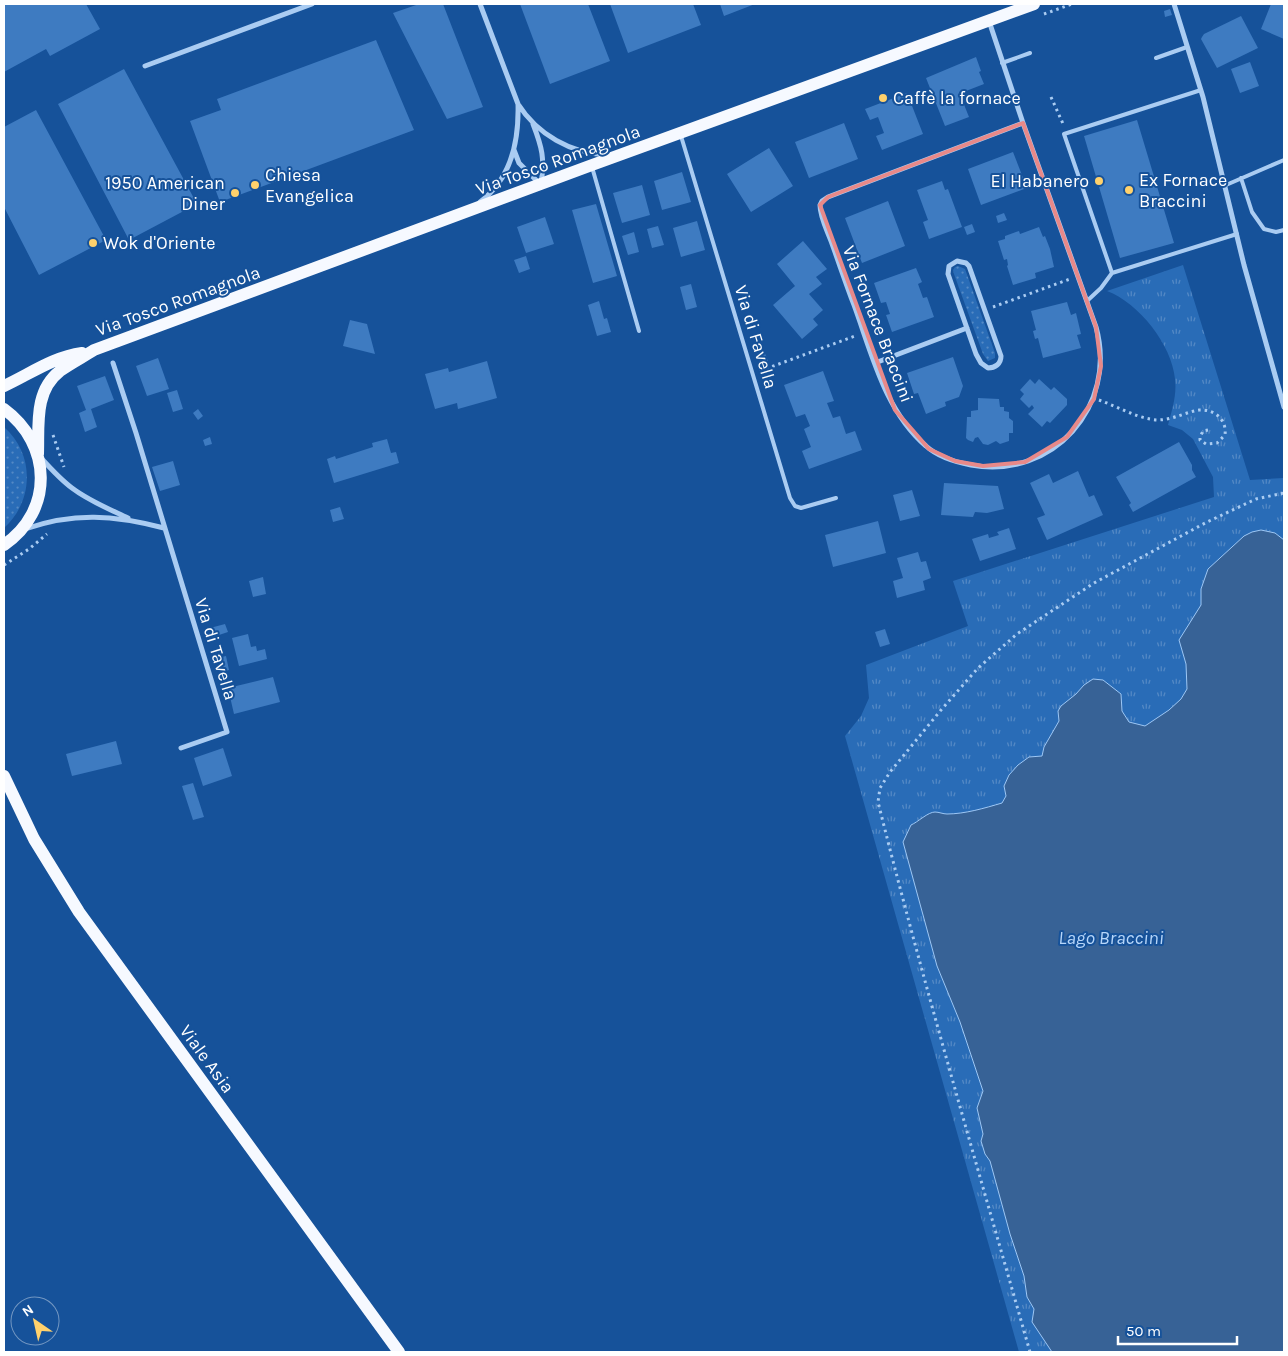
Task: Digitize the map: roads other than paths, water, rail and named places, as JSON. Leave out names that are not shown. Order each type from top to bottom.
[{"type":"main road","name":"Via Tosco Romagnola","points":[[4,386],[62,358],[94,350],[988,20],[1035,10]]},
{"type":"main road","name":"Via Tosco Romagnola","points":[[4,545],[29,520],[39,495],[41,474],[38,454],[39,408],[43,392],[61,370],[94,350]]},
{"type":"main road","points":[[4,409],[24,428],[38,454]]},
{"type":"main road","name":"Viale Asia","points":[[4,776],[34,838],[79,912],[399,1352]]},
{"type":"street","points":[[145,66],[312,4]]},
{"type":"street","points":[[480,4],[518,104],[533,124],[542,149],[543,166],[540,184]]},
{"type":"street","points":[[1174,4],[1201,90],[1268,354],[1284,407]]},
{"type":"street","name":"Via Fornace Braccini","points":[[988,20],[1023,123],[1088,301],[1098,335],[1100,373],[1094,399],[1076,428],[1067,437],[1033,459],[1016,464],[976,466],[941,456],[929,449],[915,436],[892,404],[875,363],[820,210],[822,201],[1023,123]]},
{"type":"street","points":[[464,212],[482,200],[498,185],[506,171],[517,132],[518,104]]},
{"type":"street","points":[[533,124],[554,139],[570,147],[591,153],[618,156]]},
{"type":"street","points":[[514,148],[519,163],[540,184]]},
{"type":"street","points":[[962,261],[970,266],[1002,356],[998,365],[988,368],[981,363],[967,328],[948,274],[949,266],[962,261]]},
{"type":"street","points":[[875,363],[967,328]]},
{"type":"street","name":"Via di Tavella","points":[[112,363],[136,433],[227,732],[180,748]]},
{"type":"street","points":[[38,454],[59,477],[88,499],[130,519],[164,528]]},
{"type":"street","points":[[20,531],[62,518],[130,519]]},
{"type":"lane","points":[[1156,58],[1187,47]]},
{"type":"lane","points":[[1002,63],[1030,53]]},
{"type":"lane","points":[[1112,273],[1064,134],[1201,90]]},
{"type":"lane","name":"Via di Favella","points":[[680,134],[790,498],[795,506],[801,508],[836,498]]},
{"type":"lane","points":[[1226,185],[1284,160]]},
{"type":"lane","points":[[592,165],[638,332]]},
{"type":"lane","points":[[1241,178],[1252,212],[1264,229],[1276,232],[1284,230]]},
{"type":"lane","points":[[1088,301],[1112,273],[1237,234]]},
{"type":"water","name":"Lago Braccini","points":[[1261,530],[1275,533],[1284,540],[1284,1352],[1052,1352],[1032,1322],[1034,1309],[1027,1297],[1024,1276],[1010,1234],[990,1161],[985,1154],[981,1141],[983,1134],[977,1108],[983,1091],[960,1022],[937,966],[903,842],[911,825],[932,812],[961,813],[1002,803],[1006,796],[1004,786],[1009,775],[1029,757],[1042,756],[1044,747],[1059,721],[1058,711],[1061,706],[1093,679],[1103,680],[1121,694],[1122,711],[1129,722],[1145,726],[1169,710],[1181,699],[1187,689],[1186,664],[1179,640],[1201,605],[1201,589],[1208,569],[1244,536]]},
{"type":"place","name":"Caffè la fornace","points":[[883,98]]},
{"type":"place","name":"El Habanero","points":[[1099,181]]},
{"type":"place","name":"Chiesa Evangelica","points":[[255,185]]},
{"type":"place","name":"Ex Fornace Braccini","points":[[1129,190]]},
{"type":"place","name":"1950 American Diner","points":[[235,193]]},
{"type":"place","name":"Wok d'Oriente","points":[[93,243]]}]
